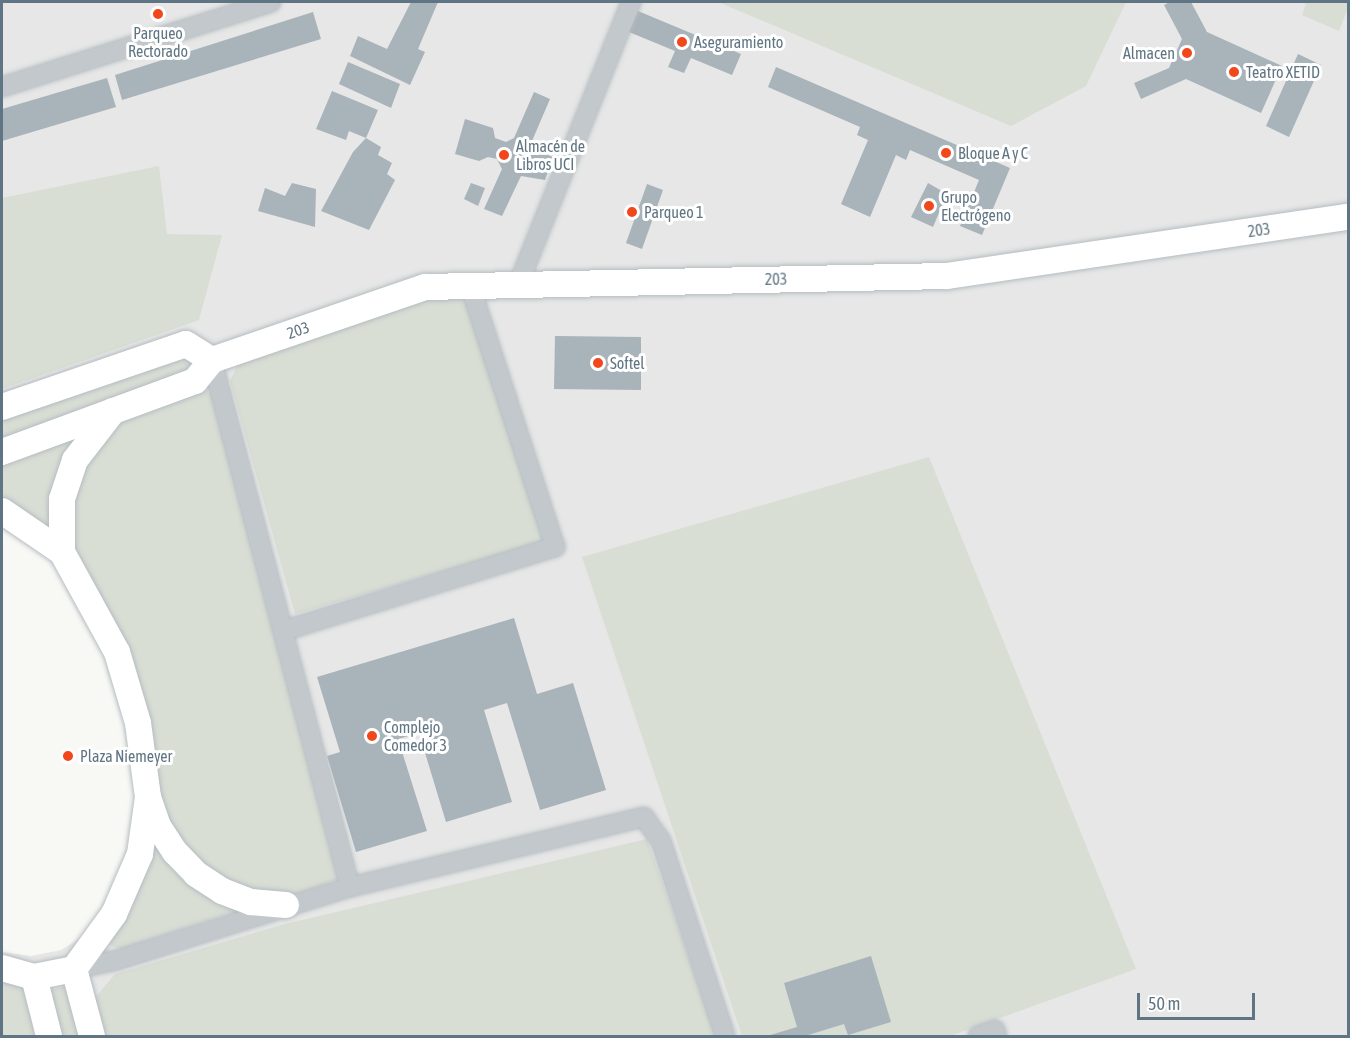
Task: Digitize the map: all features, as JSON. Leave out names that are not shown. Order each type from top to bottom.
[{"type":"street","points":[[2,87],[271,2]]},
{"type":"street","points":[[518,285],[625,3]]},
{"type":"street","name":"203","points":[[212,360],[425,287],[947,276],[1348,217]]},
{"type":"street","points":[[283,631],[555,547],[470,286]]},
{"type":"street","points":[[2,407],[186,344],[212,360],[350,887]]},
{"type":"street","points":[[2,452],[195,381],[212,360]]},
{"type":"street","points":[[62,552],[62,499],[75,460],[113,411]]},
{"type":"street","points":[[2,511],[62,552],[117,652],[138,723],[148,797],[164,835],[196,874],[222,891],[251,902],[286,905]]},
{"type":"street","points":[[92,1036],[74,969],[119,904],[140,854],[148,797]]},
{"type":"street","points":[[2,982],[117,960],[286,905],[350,887],[644,817],[661,841],[725,1036]]},
{"type":"street","points":[[2,968],[34,977]]},
{"type":"street","points":[[34,977],[49,1036]]},
{"type":"street","points":[[978,1036],[995,1030],[997,1036]]},
{"type":"shaded area","points":[[2,2],[1348,2],[1348,1036],[2,1036],[2,952],[31,956],[61,950],[91,931],[110,901],[130,853],[138,785],[118,672],[73,585],[37,544],[2,520]]},
{"type":"shaded area","points":[[718,2],[1126,2],[1086,86],[1011,126]]},
{"type":"shaded area","points":[[1301,2],[1348,2],[1339,31],[1302,15],[1306,4]]},
{"type":"shaded area","points":[[159,166],[167,234],[222,235],[199,320],[2,389],[2,198]]},
{"type":"shaded area","points":[[466,297],[544,530],[544,542],[295,614],[230,381],[239,361],[418,298]]},
{"type":"shaded area","points":[[185,353],[194,373],[2,440],[2,418]]},
{"type":"shaded area","points":[[203,389],[211,393],[338,879],[294,896],[224,886],[177,846],[78,569],[68,527],[77,471],[123,418]]},
{"type":"shaded area","points":[[75,435],[57,476],[50,531],[2,501],[2,460]]},
{"type":"shaded area","points":[[929,457],[1136,969],[950,1036],[742,1036],[582,557]]},
{"type":"shaded area","points":[[152,839],[259,909],[224,915],[122,949],[110,946],[110,937]]},
{"type":"shaded area","points":[[647,839],[716,1036],[105,1036],[95,998],[115,974],[285,924]]},
{"type":"shaded area","points":[[2,968],[34,977],[49,1036],[2,1036]]},
{"type":"shaded area","points":[[71,985],[85,1036],[62,1036],[50,990]]},
{"type":"building","points":[[411,2],[438,2],[418,49],[425,52],[410,85],[350,56],[358,36],[387,49]]},
{"type":"building","name":"Teatro XETID","points":[[1170,2],[1191,2],[1207,32],[1282,66],[1261,113],[1186,79],[1141,99],[1134,83],[1169,68],[1182,39],[1164,5]]},
{"type":"building","name":"Aseguramiento","points":[[638,11],[741,54],[732,75],[691,58],[684,73],[668,67],[675,51],[629,32]]},
{"type":"building","points":[[313,12],[321,39],[122,100],[115,75]]},
{"type":"building","points":[[1298,54],[1321,65],[1289,137],[1266,126]]},
{"type":"building","points":[[348,62],[400,84],[391,108],[339,84]]},
{"type":"building","name":"Bloque A y C","points":[[776,67],[1010,168],[982,235],[960,226],[979,180],[910,150],[906,160],[896,155],[870,217],[841,204],[868,140],[857,135],[860,127],[768,87]]},
{"type":"building","points":[[107,78],[116,107],[2,141],[2,109]]},
{"type":"building","points":[[332,91],[378,110],[366,138],[349,131],[346,140],[316,129]]},
{"type":"building","name":"Almacén de Libros UCI","points":[[534,92],[550,99],[532,141],[540,152],[553,157],[545,180],[521,176],[502,216],[484,209],[502,169],[497,159],[488,157],[479,161],[455,154],[465,119],[493,128],[495,138],[506,142],[514,138]]},
{"type":"building","points":[[366,138],[381,147],[378,155],[392,163],[387,174],[395,180],[369,230],[321,211],[353,152]]},
{"type":"building","points":[[292,183],[316,189],[315,227],[258,211],[265,188],[285,196]]},
{"type":"building","points":[[471,183],[485,188],[478,206],[464,199]]},
{"type":"building","name":"Grupo Electrógeno","points":[[928,183],[947,194],[933,227],[911,217]]},
{"type":"building","points":[[647,184],[663,190],[642,249],[626,243]]},
{"type":"building","name":"Softel","points":[[555,336],[641,337],[641,390],[554,389]]},
{"type":"building","name":"Complejo Comedor 3","points":[[514,618],[537,694],[573,683],[606,790],[540,810],[507,703],[484,710],[512,802],[446,822],[419,733],[398,739],[427,831],[356,852],[327,756],[340,752],[317,677]]},
{"type":"building","points":[[871,956],[891,1022],[848,1035],[844,1024],[805,1036],[767,1036],[797,1027],[784,983]]},
{"type":"place","name":"Parqueo Rectorado","points":[[158,14]]},
{"type":"place","name":"Aseguramiento","points":[[682,42]]},
{"type":"place","name":"Almacen","points":[[1187,53]]},
{"type":"place","name":"Teatro XETID","points":[[1234,72]]},
{"type":"place","name":"Bloque A y C","points":[[946,153]]},
{"type":"place","name":"Almacén de Libros UCI","points":[[504,155]]},
{"type":"place","name":"Grupo Electrógeno","points":[[929,206]]},
{"type":"place","name":"Parqueo 1","points":[[632,212]]},
{"type":"place","name":"Softel","points":[[598,363]]},
{"type":"place","name":"Complejo Comedor 3","points":[[372,736]]},
{"type":"place","name":"Plaza Niemeyer","points":[[68,756]]}]
